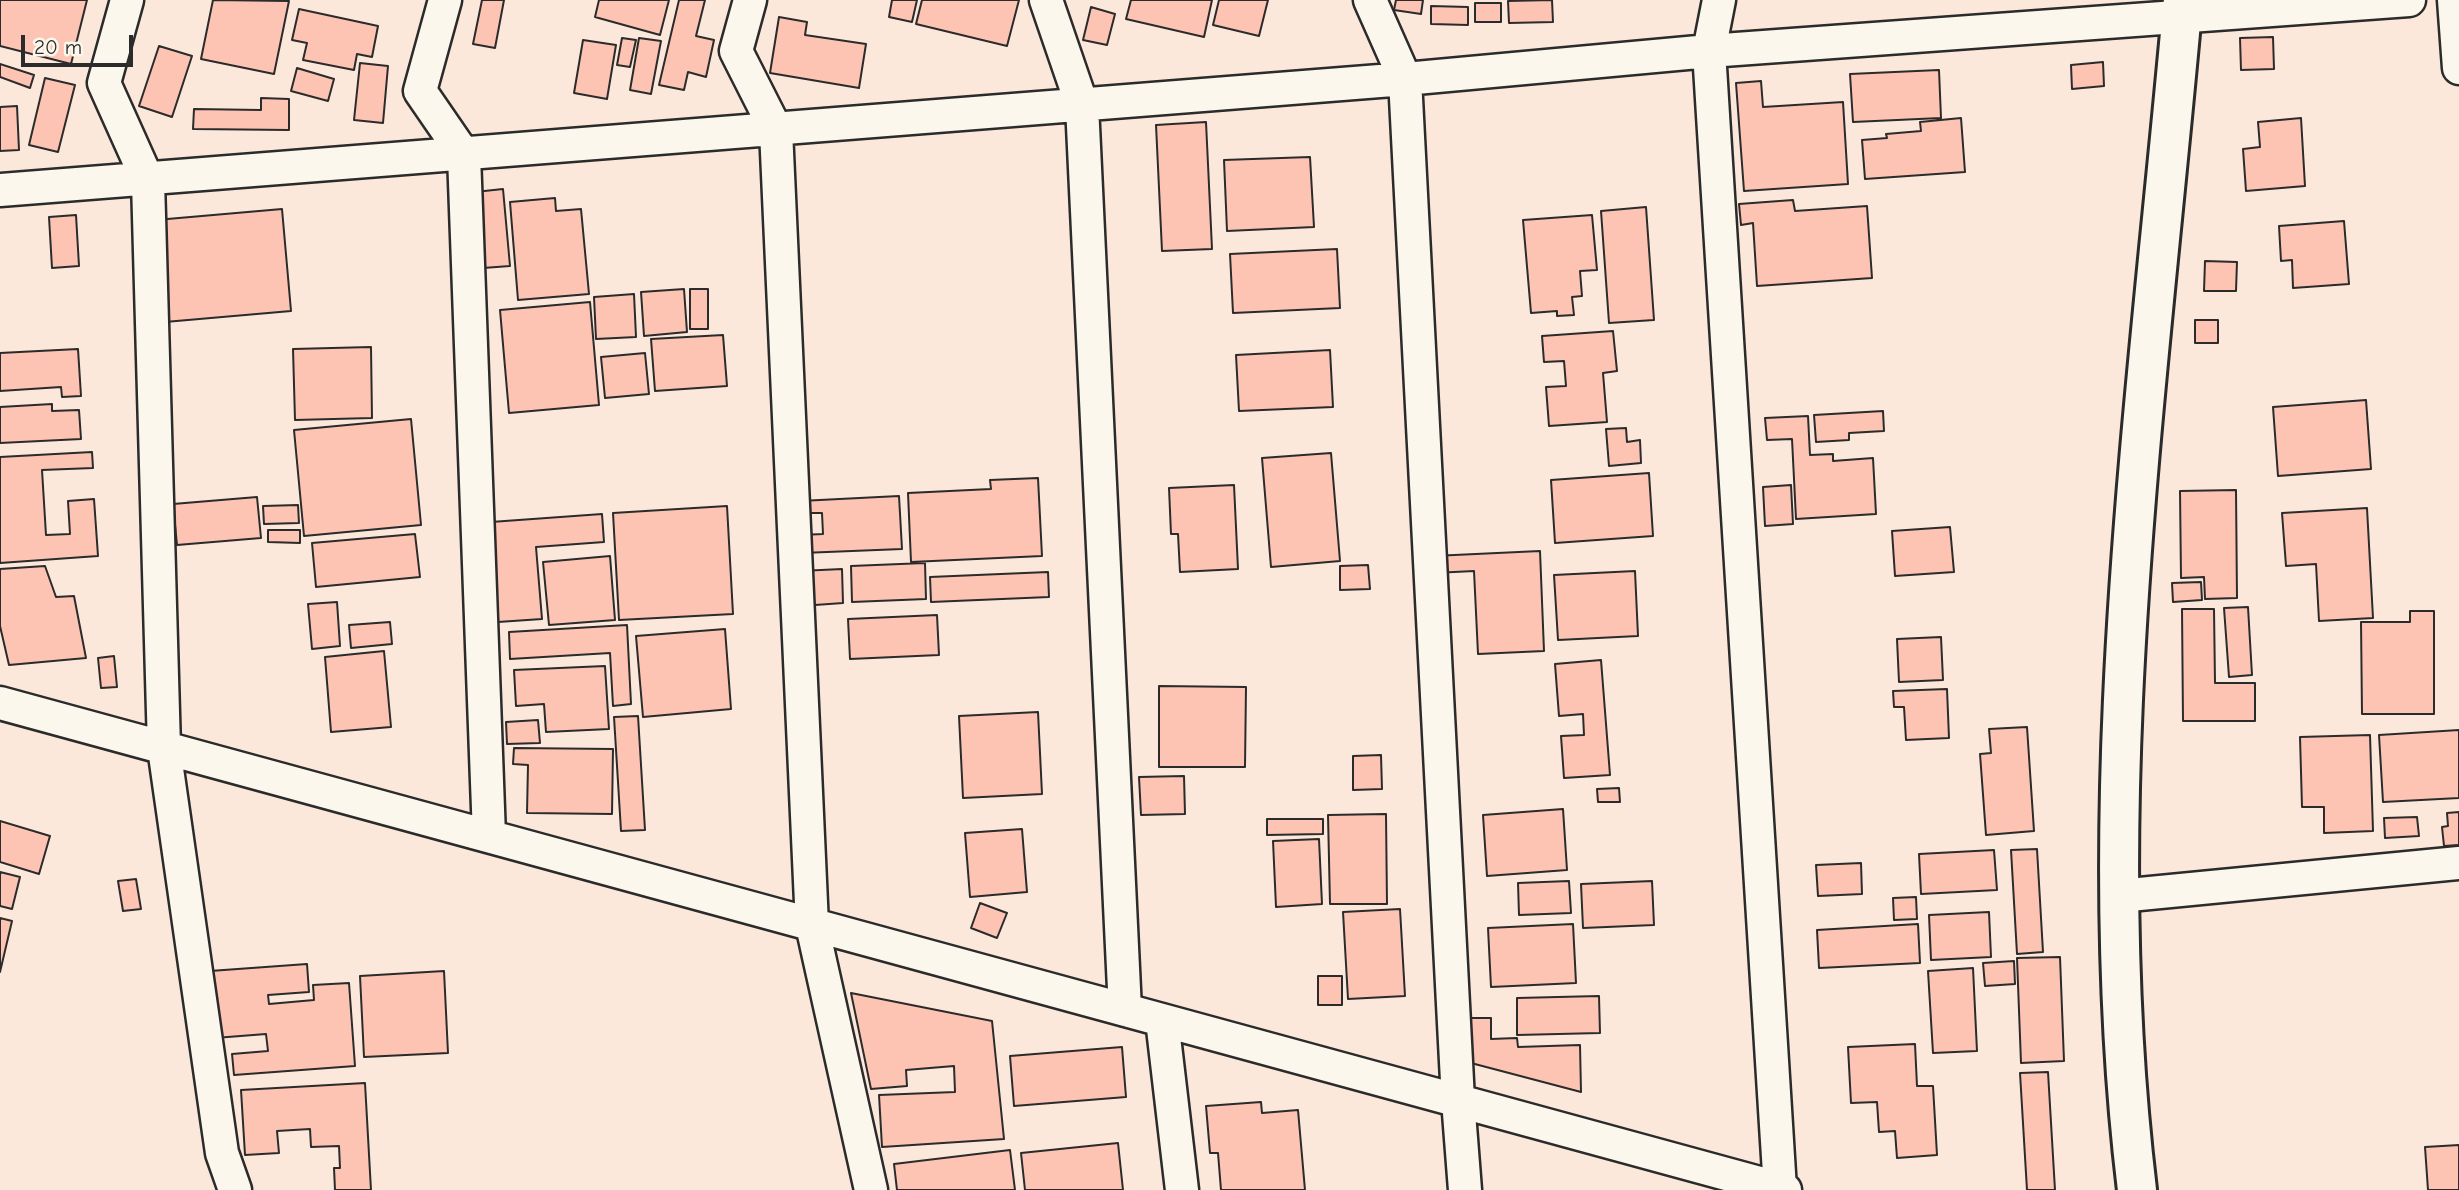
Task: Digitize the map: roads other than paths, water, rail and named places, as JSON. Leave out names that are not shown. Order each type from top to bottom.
[{"type":"main road","points":[[2137,1190],[2127,1104],[2118,807],[2137,506],[2183,8]]},
{"type":"street","points":[[127,0],[104,83],[148,181],[163,748],[222,1153],[235,1190]]},
{"type":"street","points":[[445,0],[420,91],[464,155],[489,836]]},
{"type":"street","points":[[750,0],[736,51],[776,130],[812,925],[871,1190]]},
{"type":"street","points":[[1046,0],[1082,105],[1125,1010]]},
{"type":"street","points":[[1370,0],[1405,79],[1458,1100],[1465,1190]]},
{"type":"street","points":[[0,703],[1783,1189],[1709,51],[1719,0]]},
{"type":"street","points":[[0,190],[148,181],[1405,79],[2183,8],[2409,0]]},
{"type":"street","points":[[2454,0],[2459,68]]},
{"type":"street","points":[[2119,896],[2459,863]]},
{"type":"street","points":[[1163,1020],[1182,1190]]}]
